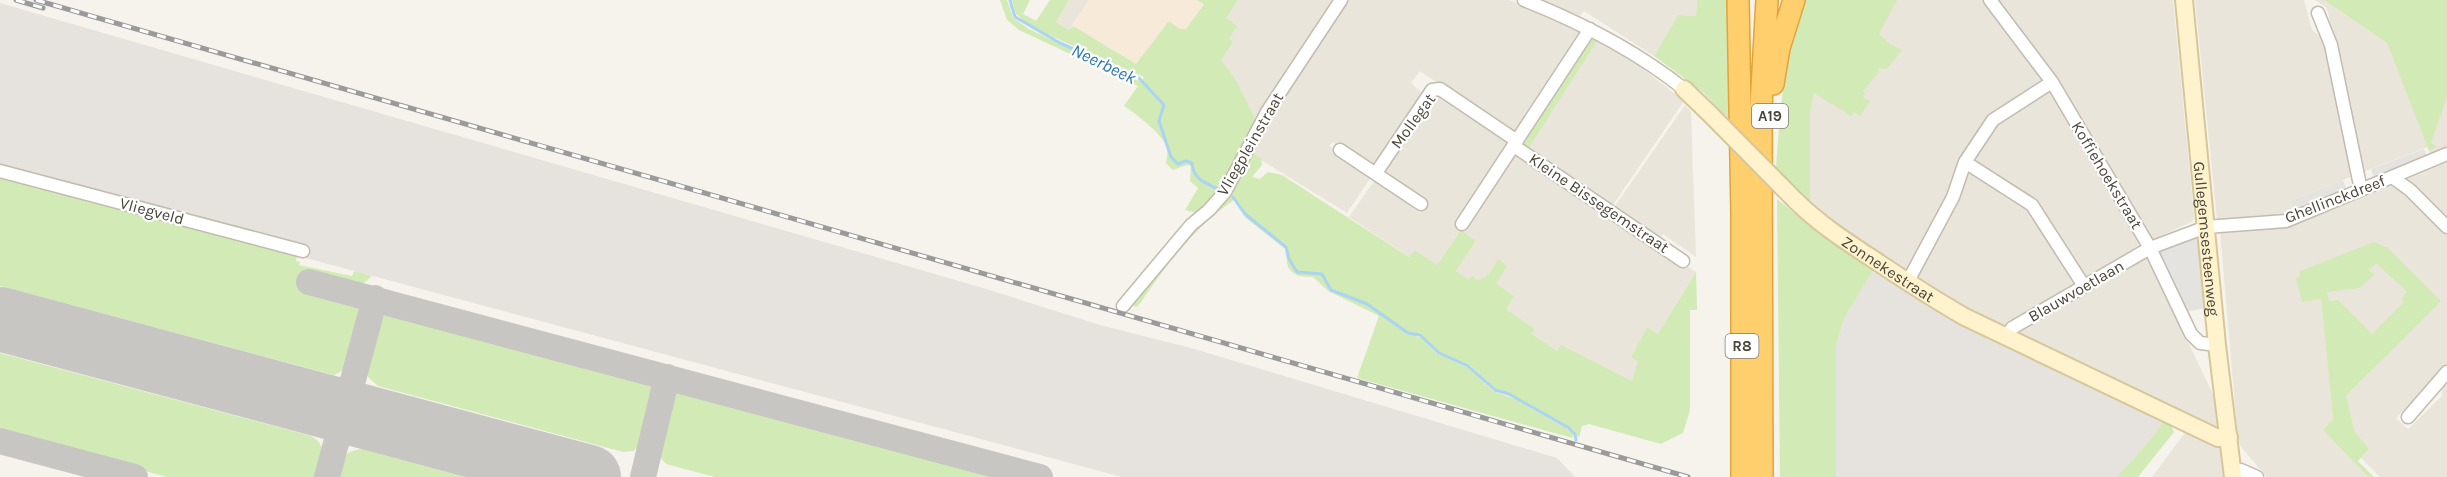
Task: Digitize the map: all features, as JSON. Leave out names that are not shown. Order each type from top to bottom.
[{"type":"highway","points":[[1738,0],[1741,102]]},
{"type":"highway","name":"R8","points":[[1742,477],[1741,102],[1749,0]]},
{"type":"highway","name":"R8","points":[[1762,477],[1761,107],[1767,0]]},
{"type":"highway","name":"A19","points":[[1762,234],[1774,75],[1779,48],[1794,0]]},
{"type":"street","name":"Vliegpleinstraat","points":[[1123,306],[1191,225],[1225,192],[1267,112],[1341,0]]},
{"type":"street","name":"Zonnekestraat","points":[[1524,0],[1590,29],[1632,52],[1684,89],[1821,224],[1907,283],[2006,338],[2218,438],[2229,437]]},
{"type":"street","name":"Koffiehoekstraat","points":[[1990,0],[2052,82],[2150,248],[2191,334],[2200,343],[2217,345]]},
{"type":"street","name":"Gullegemsesteenweg","points":[[2184,0],[2217,345],[2232,474]]},
{"type":"street","points":[[2318,13],[2331,45],[2361,190]]},
{"type":"street","name":"Kleine Bissegemstraat","points":[[1462,224],[1590,29]]},
{"type":"street","points":[[1907,283],[1953,197],[1965,162],[1993,120],[2052,82]]},
{"type":"street","name":"Mollegat","points":[[1376,173],[1431,90],[1440,89],[1516,143]]},
{"type":"street","name":"Kleine Bissegemstraat","points":[[1516,143],[1683,261]]},
{"type":"street","points":[[1340,150],[1420,204]]},
{"type":"street","name":"Ghellinckdreef","points":[[2150,248],[2206,226],[2286,221],[2447,154]]},
{"type":"street","points":[[1965,162],[2032,205],[2084,286]]},
{"type":"street","name":"Vliegveld","points":[[0,171],[303,252]]},
{"type":"street","points":[[2392,177],[2410,190],[2447,227]]},
{"type":"street","name":"Blauwvoetlaan","points":[[2006,338],[2012,328],[2150,248]]},
{"type":"street","points":[[2408,417],[2447,372]]},
{"type":"street","points":[[2232,474],[2241,470],[2257,477]]},
{"type":"shaded area","points":[[1069,0],[1089,0],[1069,30],[1056,22]]},
{"type":"shaded area","points":[[1089,0],[1197,0],[1204,3],[1186,29],[1180,29],[1169,21],[1136,64],[1073,26]]},
{"type":"shaded area","points":[[1238,0],[1337,0],[1256,120],[1236,80],[1220,60],[1233,42],[1229,38],[1226,18]]},
{"type":"shaded area","points":[[1344,0],[1509,0],[1547,14],[1580,31],[1581,36],[1517,131],[1511,132],[1504,128],[1420,71],[1411,83],[1422,93],[1422,96],[1376,166],[1370,167],[1333,142],[1329,146],[1373,174],[1347,213],[1251,152],[1269,117]]},
{"type":"shaded area","points":[[1544,0],[1697,0],[1696,16],[1678,15],[1654,56],[1584,11],[1580,16]]},
{"type":"shaded area","points":[[1843,0],[1986,0],[2045,80],[1997,113],[1906,272],[1819,212],[1810,201],[1810,113],[1819,68]]},
{"type":"shaded area","points":[[1997,0],[2173,0],[2193,221],[2154,239],[2151,237],[2057,81]]},
{"type":"shaded area","points":[[2195,0],[2304,0],[2312,30],[2326,43],[2353,176],[2291,201],[2291,212],[2217,220]]},
{"type":"shaded area","points":[[2315,0],[2324,0],[2387,43],[2428,147],[2362,172],[2327,8]]},
{"type":"shaded area","points":[[0,3],[983,288],[1100,325],[1191,348],[1557,458],[1575,477],[1122,477],[0,176]]},
{"type":"shaded area","points":[[1598,40],[1628,57],[1684,101],[1611,208],[1527,151]]},
{"type":"shaded area","points":[[2051,87],[2139,238],[2138,250],[2086,281],[2040,209],[1973,161],[1998,120]]},
{"type":"shaded area","points":[[1439,93],[1509,139],[1510,149],[1457,228],[1461,229],[1512,153],[1530,160],[1696,272],[1658,334],[1647,327],[1631,357],[1639,360],[1632,381],[1562,346],[1557,351],[1532,334],[1535,329],[1506,309],[1495,284],[1498,260],[1482,280],[1469,281],[1456,271],[1476,241],[1461,230],[1437,265],[1415,250],[1409,257],[1349,217],[1377,177],[1410,200],[1410,206],[1420,213],[1426,204],[1383,174],[1383,170],[1431,96]]},
{"type":"shaded area","points":[[2447,98],[2447,221],[2410,185],[2408,179],[2434,166],[2429,151],[2436,147],[2431,143]]},
{"type":"shaded area","points":[[1685,105],[1691,112],[1696,257],[1663,234],[1658,240],[1613,209]]},
{"type":"shaded area","points":[[2424,149],[2428,159],[2375,180],[2371,169]]},
{"type":"shaded area","points":[[1970,173],[1976,173],[2032,210],[2076,281],[2075,286],[2000,329],[1916,279]]},
{"type":"shaded area","points":[[2343,180],[2347,191],[2292,214],[2291,201]]},
{"type":"shaded area","points":[[2386,185],[2397,187],[2447,235],[2447,366],[2396,418],[2408,429],[2442,396],[2442,385],[2447,380],[2447,477],[2380,477],[2361,458],[2369,449],[2355,432],[2346,396],[2404,337],[2396,330],[2378,351],[2339,383],[2330,309],[2322,309],[2333,419],[2323,430],[2368,477],[2267,477],[2241,447],[2238,440],[2220,232],[2285,225]]},
{"type":"shaded area","points":[[2197,234],[2205,308],[2185,312],[2157,251]]},
{"type":"shaded area","points":[[2146,257],[2150,261],[2218,405],[2221,427],[2215,432],[2017,339],[2016,332],[2021,328]]},
{"type":"shaded area","points":[[1875,267],[2164,419],[2156,433],[2117,477],[1836,477],[1836,345],[1845,317]]},
{"type":"shaded area","points":[[2189,427],[2222,446],[2225,477],[2152,477]]},
{"type":"green space","points":[[1000,0],[1007,0],[1013,18],[1029,29],[1141,82],[1144,77],[1033,28],[1016,14],[1012,0],[1030,0],[1023,14],[1036,21],[1050,0],[1069,0],[1056,22],[1069,30],[1073,26],[1136,64],[1169,21],[1180,29],[1186,29],[1204,4],[1197,0],[1238,0],[1226,18],[1237,26],[1229,38],[1233,42],[1221,60],[1236,80],[1256,120],[1214,201],[1197,213],[1185,210],[1198,188],[1190,181],[1191,166],[1187,165],[1173,170],[1166,163],[1167,148],[1161,137],[1124,106],[1138,86],[1019,30],[1007,20]]},
{"type":"green space","points":[[1697,0],[1729,0],[1728,118],[1703,92],[1654,56],[1678,15],[1696,16]]},
{"type":"green space","points":[[1806,0],[1897,0],[1879,34],[1890,44],[1902,50],[1887,69],[1879,68],[1879,72],[1863,91],[1865,94],[1863,97],[1870,101],[1860,116],[1854,112],[1851,116],[1814,93],[1810,113],[1810,201],[1776,167],[1781,104],[1788,61]]},
{"type":"green space","points":[[2324,0],[2447,0],[2447,98],[2431,143],[2437,147],[2429,151],[2387,43]]},
{"type":"green space","points":[[1589,40],[1598,40],[1527,151],[1524,148],[1523,139]]},
{"type":"green space","points":[[1251,152],[1261,158],[1262,165],[1252,177],[1260,179],[1268,172],[1282,175],[1409,257],[1415,250],[1437,265],[1461,230],[1476,241],[1456,271],[1469,280],[1472,276],[1477,280],[1481,279],[1498,259],[1507,266],[1496,284],[1514,296],[1506,309],[1535,329],[1532,334],[1557,351],[1561,345],[1632,381],[1638,361],[1631,357],[1647,327],[1658,334],[1696,272],[1697,310],[1690,310],[1690,410],[1683,433],[1661,444],[1589,424],[1582,426],[1579,438],[1573,429],[1513,395],[1493,388],[1471,366],[1440,353],[1419,333],[1416,336],[1422,338],[1436,353],[1469,368],[1493,391],[1515,399],[1571,431],[1574,435],[1572,438],[1357,378],[1379,316],[1328,291],[1313,277],[1298,276],[1292,272],[1288,267],[1285,249],[1245,217],[1234,200],[1194,234],[1137,307],[1133,306],[1132,301]]},
{"type":"green space","points":[[0,177],[297,256],[296,261],[300,262],[299,265],[352,276],[354,271],[372,276],[356,286],[308,273],[304,287],[351,301],[357,307],[360,319],[350,359],[341,372],[334,375],[0,286]]},
{"type":"green space","points":[[1777,199],[1811,227],[1875,267],[1845,317],[1836,345],[1836,477],[1780,477]]},
{"type":"green space","points":[[2374,242],[2388,248],[2441,301],[2346,396],[2355,432],[2369,449],[2358,461],[2374,477],[2368,477],[2323,430],[2333,419],[2321,299],[2302,302],[2296,278],[2300,277],[2300,271]],"holes":[[[2376,263],[2407,292],[2401,299],[2404,302],[2372,334],[2338,300],[2329,301],[2327,292],[2360,288],[2374,275],[2369,270]]]},
{"type":"green space","points":[[392,313],[650,380],[655,388],[639,446],[633,451],[623,452],[378,386],[368,377],[366,368],[378,322],[385,315]]},
{"type":"green space","points":[[0,353],[311,436],[320,444],[323,454],[317,477],[167,477],[0,432]]},
{"type":"green space","points":[[681,389],[1009,477],[715,477],[666,464],[660,457],[658,446],[673,393]]},
{"type":"green space","points":[[2164,419],[2171,425],[2174,432],[2138,477],[2117,477],[2156,433]]},
{"type":"green space","points":[[362,449],[465,477],[337,477],[344,457],[350,452]]},
{"type":"waterway","name":"Neerbeek","points":[[1010,0],[1015,17],[1060,43],[1138,77],[1164,105],[1159,121],[1171,157],[1178,164],[1186,161],[1192,163],[1197,176],[1216,188]]},
{"type":"waterway","points":[[1233,197],[1245,214],[1286,247],[1289,259],[1297,272],[1322,274],[1331,290],[1367,304],[1408,333],[1420,335],[1439,353],[1468,366],[1495,390],[1509,394],[1569,428],[1575,434],[1576,440]]},
{"type":"taxiway","points":[[309,282],[1040,477]]},
{"type":"taxiway","points":[[327,477],[375,298]]},
{"type":"taxiway","points":[[643,477],[667,377]]},
{"type":"taxiway","points":[[0,441],[135,477]]},
{"type":"runway","points":[[0,319],[589,477]]},
{"type":"railway","points":[[16,0],[43,8]]},
{"type":"railway","points":[[36,0],[1688,477]]}]
